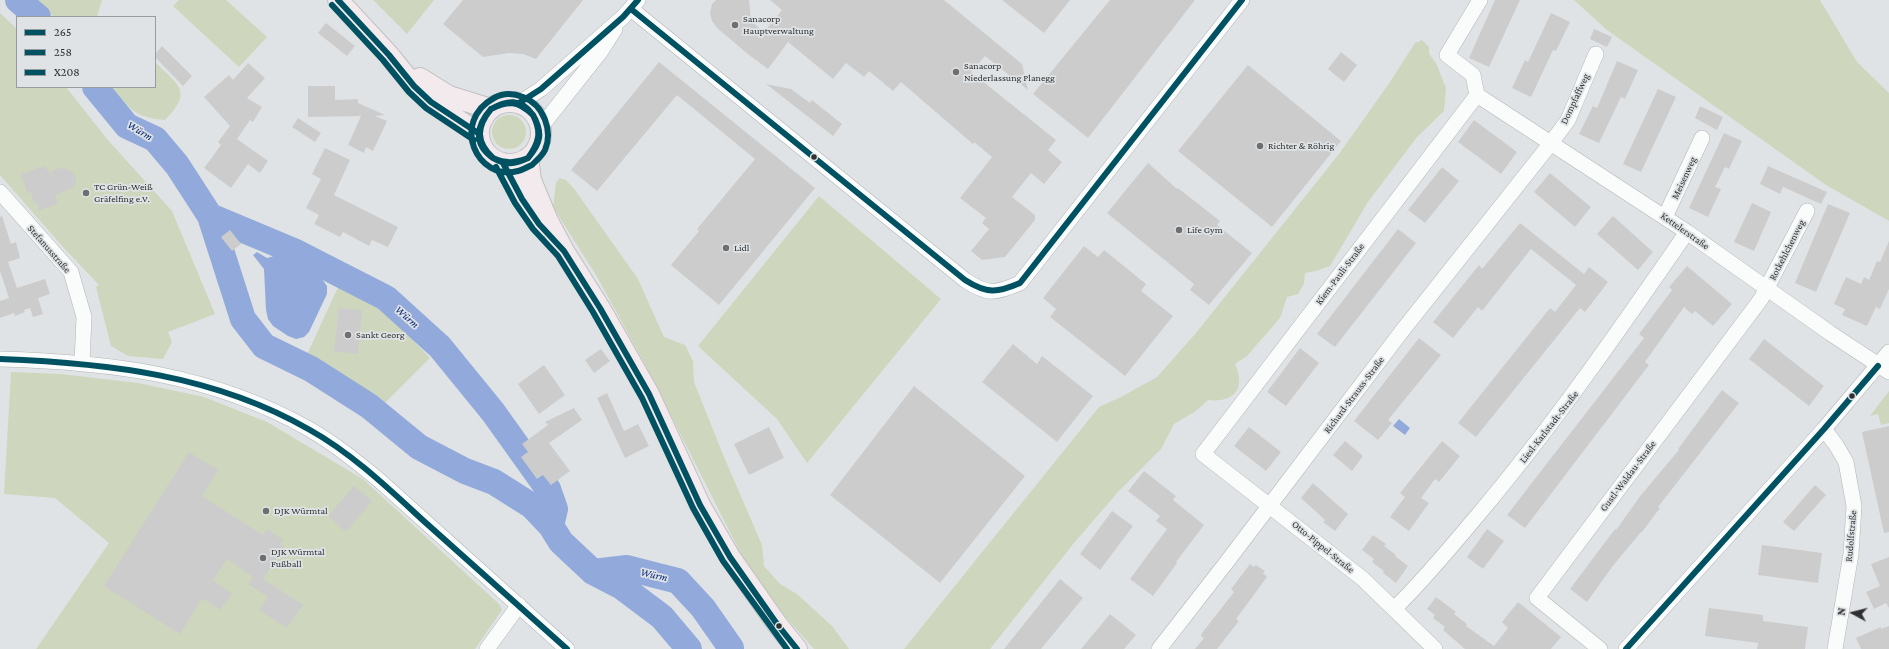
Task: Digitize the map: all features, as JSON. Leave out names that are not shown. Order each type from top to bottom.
[{"type":"main road","points":[[338,0],[389,55],[414,86],[431,102],[478,133]]},
{"type":"main road","points":[[389,55],[433,87],[449,96],[491,108]]},
{"type":"main road","points":[[506,102],[519,103],[534,114],[540,128],[538,145],[528,158],[512,164],[503,164],[489,156],[484,150],[478,133],[480,124],[484,115],[491,108],[506,102]]},
{"type":"main road","points":[[528,158],[531,180],[535,191],[564,251],[600,308],[649,394],[700,505],[730,557],[777,624],[797,649]]},
{"type":"main road","points":[[503,164],[522,199],[536,219],[564,251]]},
{"type":"street","points":[[630,8],[965,280],[978,289],[1001,292],[1020,283],[1242,0]]},
{"type":"street","points":[[1477,95],[1473,76],[1447,55],[1480,0]]},
{"type":"street","points":[[519,103],[541,89],[630,8]]},
{"type":"street","points":[[540,128],[601,51],[630,8]]},
{"type":"street","name":"Dompfaffweg","points":[[1552,143],[1568,120],[1596,54]]},
{"type":"street","name":"Kettelerstraße","points":[[1477,95],[1665,217],[1884,369]]},
{"type":"street","name":"Kiem-Pauli-Straße","points":[[1203,454],[1477,95]]},
{"type":"street","name":"Meisenweg","points":[[1665,217],[1702,138]]},
{"type":"street","name":"Richard-Strauss-Straße","points":[[1159,649],[1271,505],[1402,331],[1552,143]]},
{"type":"street","name":"Stefanusstraße","points":[[0,192],[72,272],[84,317],[82,363]]},
{"type":"street","name":"Rotkehlchenweg","points":[[1767,289],[1807,211]]},
{"type":"street","name":"Liesl-Karlstadt-Straße","points":[[1394,609],[1420,584],[1508,479],[1580,385],[1687,232]]},
{"type":"street","name":"Gustl-Waldau-Straße","points":[[1600,649],[1537,598],[1767,289]]},
{"type":"street","points":[[1626,649],[1824,429],[1884,369],[1889,352]]},
{"type":"street","points":[[0,359],[82,363],[145,370],[206,385],[263,406],[308,429],[353,458],[568,649]]},
{"type":"street","name":"Rudolfstraße","points":[[1824,429],[1846,462],[1854,506],[1851,554],[1835,649]]},
{"type":"street","name":"Otto-Pippel-Straße","points":[[1203,454],[1271,505],[1363,580],[1435,649]]},
{"type":"street","points":[[487,649],[519,605]]},
{"type":"green space","points":[[33,0],[102,0],[97,16],[53,16]]},
{"type":"green space","points":[[179,0],[226,0],[267,37],[239,67],[173,6]]},
{"type":"green space","points":[[373,0],[434,0],[407,34]]},
{"type":"green space","points":[[1574,0],[1820,0],[1857,62],[1889,93],[1889,221],[1826,185],[1607,30]]},
{"type":"green space","name":"TC Grün-Weiß Gräfelfing e.V.","points":[[0,13],[16,28],[16,88],[67,88],[107,139],[172,211],[215,314],[168,332],[172,342],[163,359],[128,356],[111,346],[96,287],[99,285],[63,247],[0,175]]},
{"type":"green space","points":[[1422,40],[1429,47],[1429,54],[1436,63],[1446,88],[1444,111],[1417,137],[1368,202],[1330,266],[1305,273],[1304,284],[1298,294],[1287,297],[1280,318],[1247,356],[1235,364],[1239,381],[1238,387],[1231,397],[1225,399],[1208,400],[1196,411],[1174,424],[1161,449],[1118,492],[1074,543],[990,649],[904,649],[1099,407],[1121,397],[1157,377],[1196,333],[1339,154],[1390,82],[1415,43]]},
{"type":"green space","points":[[156,63],[176,83],[180,89],[181,95],[174,110],[165,120],[146,117],[134,111],[112,88],[156,88]]},
{"type":"green space","points":[[509,115],[521,120],[526,132],[521,144],[509,149],[497,144],[492,132],[497,120]]},
{"type":"green space","points":[[560,178],[566,180],[575,190],[638,279],[664,337],[685,345],[693,361],[694,382],[762,545],[764,566],[780,584],[797,594],[832,626],[849,649],[814,649],[782,613],[745,562],[647,368],[596,275],[553,207],[556,183]]},
{"type":"green space","points":[[819,196],[941,299],[807,463],[777,419],[698,346]]},
{"type":"green space","points":[[339,285],[380,305],[430,358],[385,403],[305,359]]},
{"type":"green space","name":"DJK Würmtal","points":[[11,372],[61,374],[138,383],[204,397],[267,422],[363,479],[499,604],[502,610],[475,649],[36,649],[109,543],[55,498],[4,494]]},
{"type":"green space","points":[[1889,391],[1889,423],[1881,425],[1878,414],[1870,416]]},
{"type":"water","points":[[257,252],[267,258],[274,256],[282,258],[322,279],[327,286],[327,294],[309,332],[304,337],[296,339],[288,336],[273,326],[268,319],[266,310],[264,269],[253,255]]},
{"type":"water","points":[[1399,419],[1410,428],[1405,435],[1393,426]]},
{"type":"building","points":[[463,0],[583,0],[536,59],[523,54],[509,53],[483,57],[443,24]]},
{"type":"building","points":[[716,0],[749,0],[751,21],[764,32],[782,10],[770,0],[944,0],[1022,64],[1028,90],[985,56],[971,72],[1056,140],[1048,150],[1062,162],[1044,184],[1031,173],[1012,197],[1035,215],[1035,220],[1005,257],[982,260],[971,251],[989,229],[982,223],[986,218],[960,198],[992,157],[974,142],[973,144],[901,82],[893,91],[869,71],[864,77],[846,63],[833,79],[788,42],[768,69],[717,28],[712,21],[710,13],[712,4]]},
{"type":"building","points":[[1002,0],[1070,0],[1044,33]]},
{"type":"building","points":[[1110,0],[1195,0],[1088,138],[1033,94]]},
{"type":"building","points":[[1495,0],[1520,0],[1489,67],[1469,58]]},
{"type":"building","points":[[1551,13],[1570,22],[1556,51],[1553,50],[1531,97],[1512,88],[1525,60],[1528,62]]},
{"type":"building","points":[[326,23],[355,46],[347,56],[318,33]]},
{"type":"building","points":[[1594,29],[1612,37],[1607,47],[1590,39]]},
{"type":"building","points":[[162,46],[192,76],[183,86],[156,58],[156,53]]},
{"type":"building","points":[[1341,52],[1357,65],[1344,82],[1328,69]]},
{"type":"building","points":[[1617,61],[1638,70],[1625,99],[1621,97],[1599,143],[1579,134],[1593,106],[1597,108]]},
{"type":"building","points":[[659,62],[815,188],[719,305],[671,265],[699,231],[697,229],[755,159],[677,95],[597,191],[571,170]]},
{"type":"building","points":[[248,63],[265,78],[247,98],[262,107],[253,122],[250,120],[237,139],[268,161],[260,173],[248,164],[231,188],[204,168],[221,145],[218,142],[230,126],[204,97],[229,75],[233,80]]},
{"type":"building","name":"Richter & Röhrig","points":[[1248,65],[1341,141],[1272,227],[1178,151]]},
{"type":"building","points":[[766,84],[791,89],[810,103],[812,100],[842,124],[833,136]]},
{"type":"building","points":[[308,86],[335,86],[335,100],[358,99],[358,103],[385,115],[375,116],[387,121],[373,151],[366,147],[364,153],[348,145],[361,116],[308,117]]},
{"type":"building","points":[[1658,89],[1676,97],[1641,172],[1623,164]]},
{"type":"building","points":[[1700,106],[1723,117],[1717,130],[1695,118]]},
{"type":"building","points":[[298,118],[321,133],[315,142],[292,127]]},
{"type":"building","points":[[1474,120],[1517,152],[1501,174],[1458,142]]},
{"type":"building","points":[[1724,133],[1742,141],[1729,169],[1725,167],[1715,187],[1721,189],[1708,217],[1689,208]]},
{"type":"building","points":[[325,148],[350,160],[334,195],[398,227],[388,247],[372,240],[369,246],[343,232],[340,237],[314,224],[319,215],[306,208],[321,179],[312,174]]},
{"type":"building","points":[[1148,163],[1177,189],[1178,188],[1220,221],[1217,225],[1252,253],[1209,305],[1190,290],[1194,284],[1107,213]]},
{"type":"building","points":[[44,166],[50,173],[56,169],[63,168],[69,170],[75,175],[77,181],[73,187],[55,195],[58,204],[39,210],[37,202],[34,203],[31,192],[27,193],[21,174]]},
{"type":"building","points":[[1768,166],[1827,192],[1821,204],[1783,187],[1780,194],[1760,184]]},
{"type":"building","points":[[1442,167],[1459,181],[1425,223],[1408,210]]},
{"type":"building","points":[[1550,173],[1591,207],[1575,227],[1534,192]]},
{"type":"building","points":[[1752,203],[1771,212],[1754,251],[1734,242]]},
{"type":"building","points":[[1828,204],[1850,213],[1816,292],[1795,283]]},
{"type":"building","points":[[2,216],[11,244],[16,242],[20,258],[8,262],[17,288],[45,279],[50,294],[38,298],[43,314],[33,317],[30,308],[15,316],[14,313],[0,318],[0,301],[9,298],[0,271],[0,217]]},
{"type":"building","points":[[1613,216],[1653,252],[1638,270],[1597,234]]},
{"type":"building","points":[[1520,223],[1584,274],[1589,267],[1608,282],[1585,312],[1580,308],[1476,437],[1458,423],[1550,308],[1555,312],[1576,285],[1531,249],[1482,311],[1478,307],[1453,338],[1433,322],[1479,265],[1482,269]]},
{"type":"building","points":[[1398,229],[1416,243],[1335,347],[1317,334]]},
{"type":"building","points":[[230,230],[241,244],[232,251],[221,237]]},
{"type":"building","points":[[1889,241],[1889,289],[1880,309],[1876,307],[1867,326],[1842,315],[1845,309],[1834,304],[1846,277],[1861,284],[1864,277],[1869,280],[1877,261],[1880,262]]},
{"type":"building","points":[[1084,246],[1098,257],[1104,250],[1146,284],[1141,291],[1173,316],[1125,376],[1050,317],[1056,309],[1043,298]]},
{"type":"building","points":[[1687,266],[1732,304],[1713,326],[1695,311],[1692,314],[1684,307],[1645,362],[1649,365],[1525,528],[1507,515],[1644,338],[1639,334],[1672,290],[1669,287]]},
{"type":"building","name":"Sankt Georg","points":[[339,308],[362,310],[358,354],[334,351]]},
{"type":"building","points":[[1419,338],[1441,355],[1388,420],[1392,423],[1378,440],[1354,421]]},
{"type":"building","points":[[1764,339],[1824,386],[1809,406],[1749,359]]},
{"type":"building","points":[[1013,344],[1037,364],[1042,356],[1093,396],[1057,442],[982,382]]},
{"type":"building","points":[[1300,348],[1319,363],[1286,406],[1267,392]]},
{"type":"building","points":[[601,349],[610,361],[594,373],[585,360]]},
{"type":"building","points":[[544,365],[565,395],[539,414],[518,384]]},
{"type":"building","points":[[914,386],[1025,476],[940,583],[830,495]]},
{"type":"building","points":[[1722,390],[1739,403],[1658,507],[1660,508],[1642,532],[1612,567],[1587,602],[1570,589],[1641,495],[1679,450],[1678,449]]},
{"type":"building","points":[[607,393],[624,431],[638,424],[649,446],[625,458],[597,398]]},
{"type":"building","points":[[574,408],[582,420],[549,443],[570,471],[551,485],[543,475],[537,479],[521,457],[528,452],[522,444],[548,425],[545,422]]},
{"type":"building","points":[[1889,426],[1889,532],[1884,533],[1862,432]]},
{"type":"building","points":[[769,427],[784,458],[749,475],[734,444]]},
{"type":"building","points":[[1249,427],[1281,452],[1266,471],[1234,446]]},
{"type":"building","points":[[1345,441],[1363,456],[1352,471],[1333,455]]},
{"type":"building","points":[[1442,441],[1460,456],[1439,482],[1435,479],[1421,498],[1429,503],[1409,531],[1390,517],[1405,497],[1400,493]]},
{"type":"building","points":[[189,452],[218,470],[202,496],[263,535],[267,529],[283,540],[280,544],[285,547],[263,579],[303,605],[287,628],[259,610],[268,597],[248,584],[253,577],[227,559],[213,580],[232,594],[220,610],[202,598],[180,634],[104,586]]},
{"type":"building","points":[[1144,471],[1176,496],[1173,500],[1204,525],[1153,596],[1130,579],[1167,529],[1156,521],[1160,516],[1128,491]]},
{"type":"building","points":[[1313,483],[1348,514],[1335,531],[1323,522],[1325,520],[1301,498]]},
{"type":"building","points":[[1815,485],[1826,495],[1794,531],[1783,522]]},
{"type":"building","points":[[354,486],[372,501],[346,532],[328,516]]},
{"type":"building","points":[[1112,511],[1133,526],[1100,570],[1080,554]]},
{"type":"building","points":[[1487,529],[1504,541],[1483,569],[1467,557]]},
{"type":"building","points":[[1373,535],[1386,544],[1384,546],[1408,566],[1396,583],[1372,562],[1374,559],[1362,550]]},
{"type":"building","points":[[1762,545],[1822,553],[1818,583],[1758,575]]},
{"type":"building","points":[[1889,557],[1889,608],[1886,603],[1874,609],[1866,592],[1880,586],[1871,564]]},
{"type":"building","points":[[1250,564],[1254,567],[1256,565],[1265,571],[1263,573],[1267,577],[1236,619],[1239,621],[1217,649],[1195,649],[1204,638],[1201,636],[1202,633],[1234,592],[1231,589]]},
{"type":"building","points":[[1060,579],[1083,598],[1041,649],[1004,649]]},
{"type":"building","points":[[1436,597],[1456,612],[1454,614],[1467,624],[1466,626],[1494,646],[1508,628],[1502,622],[1518,602],[1561,637],[1551,649],[1465,649],[1443,630],[1445,627],[1433,618],[1435,615],[1427,609]]},
{"type":"building","points":[[1709,608],[1763,615],[1763,621],[1808,627],[1805,649],[1757,649],[1758,643],[1705,636]]},
{"type":"building","points":[[1110,614],[1136,635],[1124,649],[1081,649]]},
{"type":"building","points":[[1889,626],[1889,649],[1861,649],[1856,638],[1881,627],[1881,629]]},
{"type":"waterway","name":"Würm","points":[[18,0],[37,16]]},
{"type":"waterway","name":"Würm","points":[[96,88],[127,126],[155,139],[177,165],[210,216],[243,319],[264,346],[311,369],[369,406],[419,447],[465,471],[494,482],[532,506],[551,526],[561,542],[593,572],[622,587],[662,617],[689,649]]},
{"type":"waterway","name":"Würm","points":[[210,216],[296,252],[386,298],[440,347],[493,412],[548,489],[555,509],[551,526]]},
{"type":"waterway","name":"Würm","points":[[593,572],[627,568],[678,581],[703,608],[731,648],[730,649]]},
{"type":"transit line","name":"265","points":[[338,0],[389,55],[414,86],[431,102],[478,133]]},
{"type":"transit line","name":"265","points":[[519,103],[541,89],[623,17],[638,0]]},
{"type":"transit line","name":"265","points":[[631,9],[965,280],[986,290],[998,290],[1020,283],[1242,0]]},
{"type":"transit line","name":"X208","points":[[332,5],[383,60],[409,92],[426,108],[474,140]]},
{"type":"transit line","name":"X208","points":[[532,165],[518,171],[503,172],[491,168],[481,159],[474,148],[471,135],[473,121],[481,108],[497,96],[512,94],[523,97],[536,106],[545,119],[548,135],[547,143],[544,152],[533,164]]},
{"type":"transit line","name":"265","points":[[491,109],[508,102],[514,102],[524,106],[533,115]]},
{"type":"transit line","name":"265","points":[[491,109],[503,104],[513,103],[523,107],[533,115]]},
{"type":"transit line","name":"265","points":[[491,109],[483,122],[480,134],[483,146],[493,158]]},
{"type":"transit line","name":"265","points":[[491,109],[482,122],[479,135],[482,147],[493,158]]},
{"type":"transit line","name":"265","points":[[528,158],[535,147],[538,137],[538,127],[533,115]]},
{"type":"transit line","name":"265","points":[[528,158],[536,147],[539,138],[538,127],[533,115]]},
{"type":"transit line","name":"265","points":[[493,158],[510,162],[528,158]]},
{"type":"transit line","name":"265","points":[[493,158],[506,163],[519,162],[528,158]]},
{"type":"transit line","name":"265","points":[[503,163],[522,199],[539,224],[564,251],[600,308],[649,394],[700,505],[730,557],[777,624],[797,649]]},
{"type":"transit line","name":"X208","points":[[496,167],[515,203],[533,229],[558,256],[593,312],[642,398],[693,508],[723,561],[787,649]]},
{"type":"transit line","name":"258","points":[[0,359],[80,364],[160,375],[198,384],[237,396],[274,411],[310,430],[356,461],[385,485],[567,649]]},
{"type":"transit line","name":"258","points":[[1626,649],[1824,429],[1878,366]]},
{"type":"place","name":"Sanacorp Hauptverwaltung","points":[[735,25]]},
{"type":"place","name":"Sanacorp Niederlassung Planegg","points":[[956,72]]},
{"type":"place","name":"Richter & Röhrig","points":[[1260,146]]},
{"type":"place","name":"TC Grün-Weiß Gräfelfing e.V.","points":[[86,193]]},
{"type":"place","name":"Life Gym","points":[[1179,230]]},
{"type":"place","name":"Lidl","points":[[726,248]]},
{"type":"place","name":"Sankt Georg","points":[[348,335]]},
{"type":"place","name":"DJK Würmtal","points":[[266,511]]},
{"type":"place","name":"DJK Würmtal Fußball","points":[[263,558]]}]
